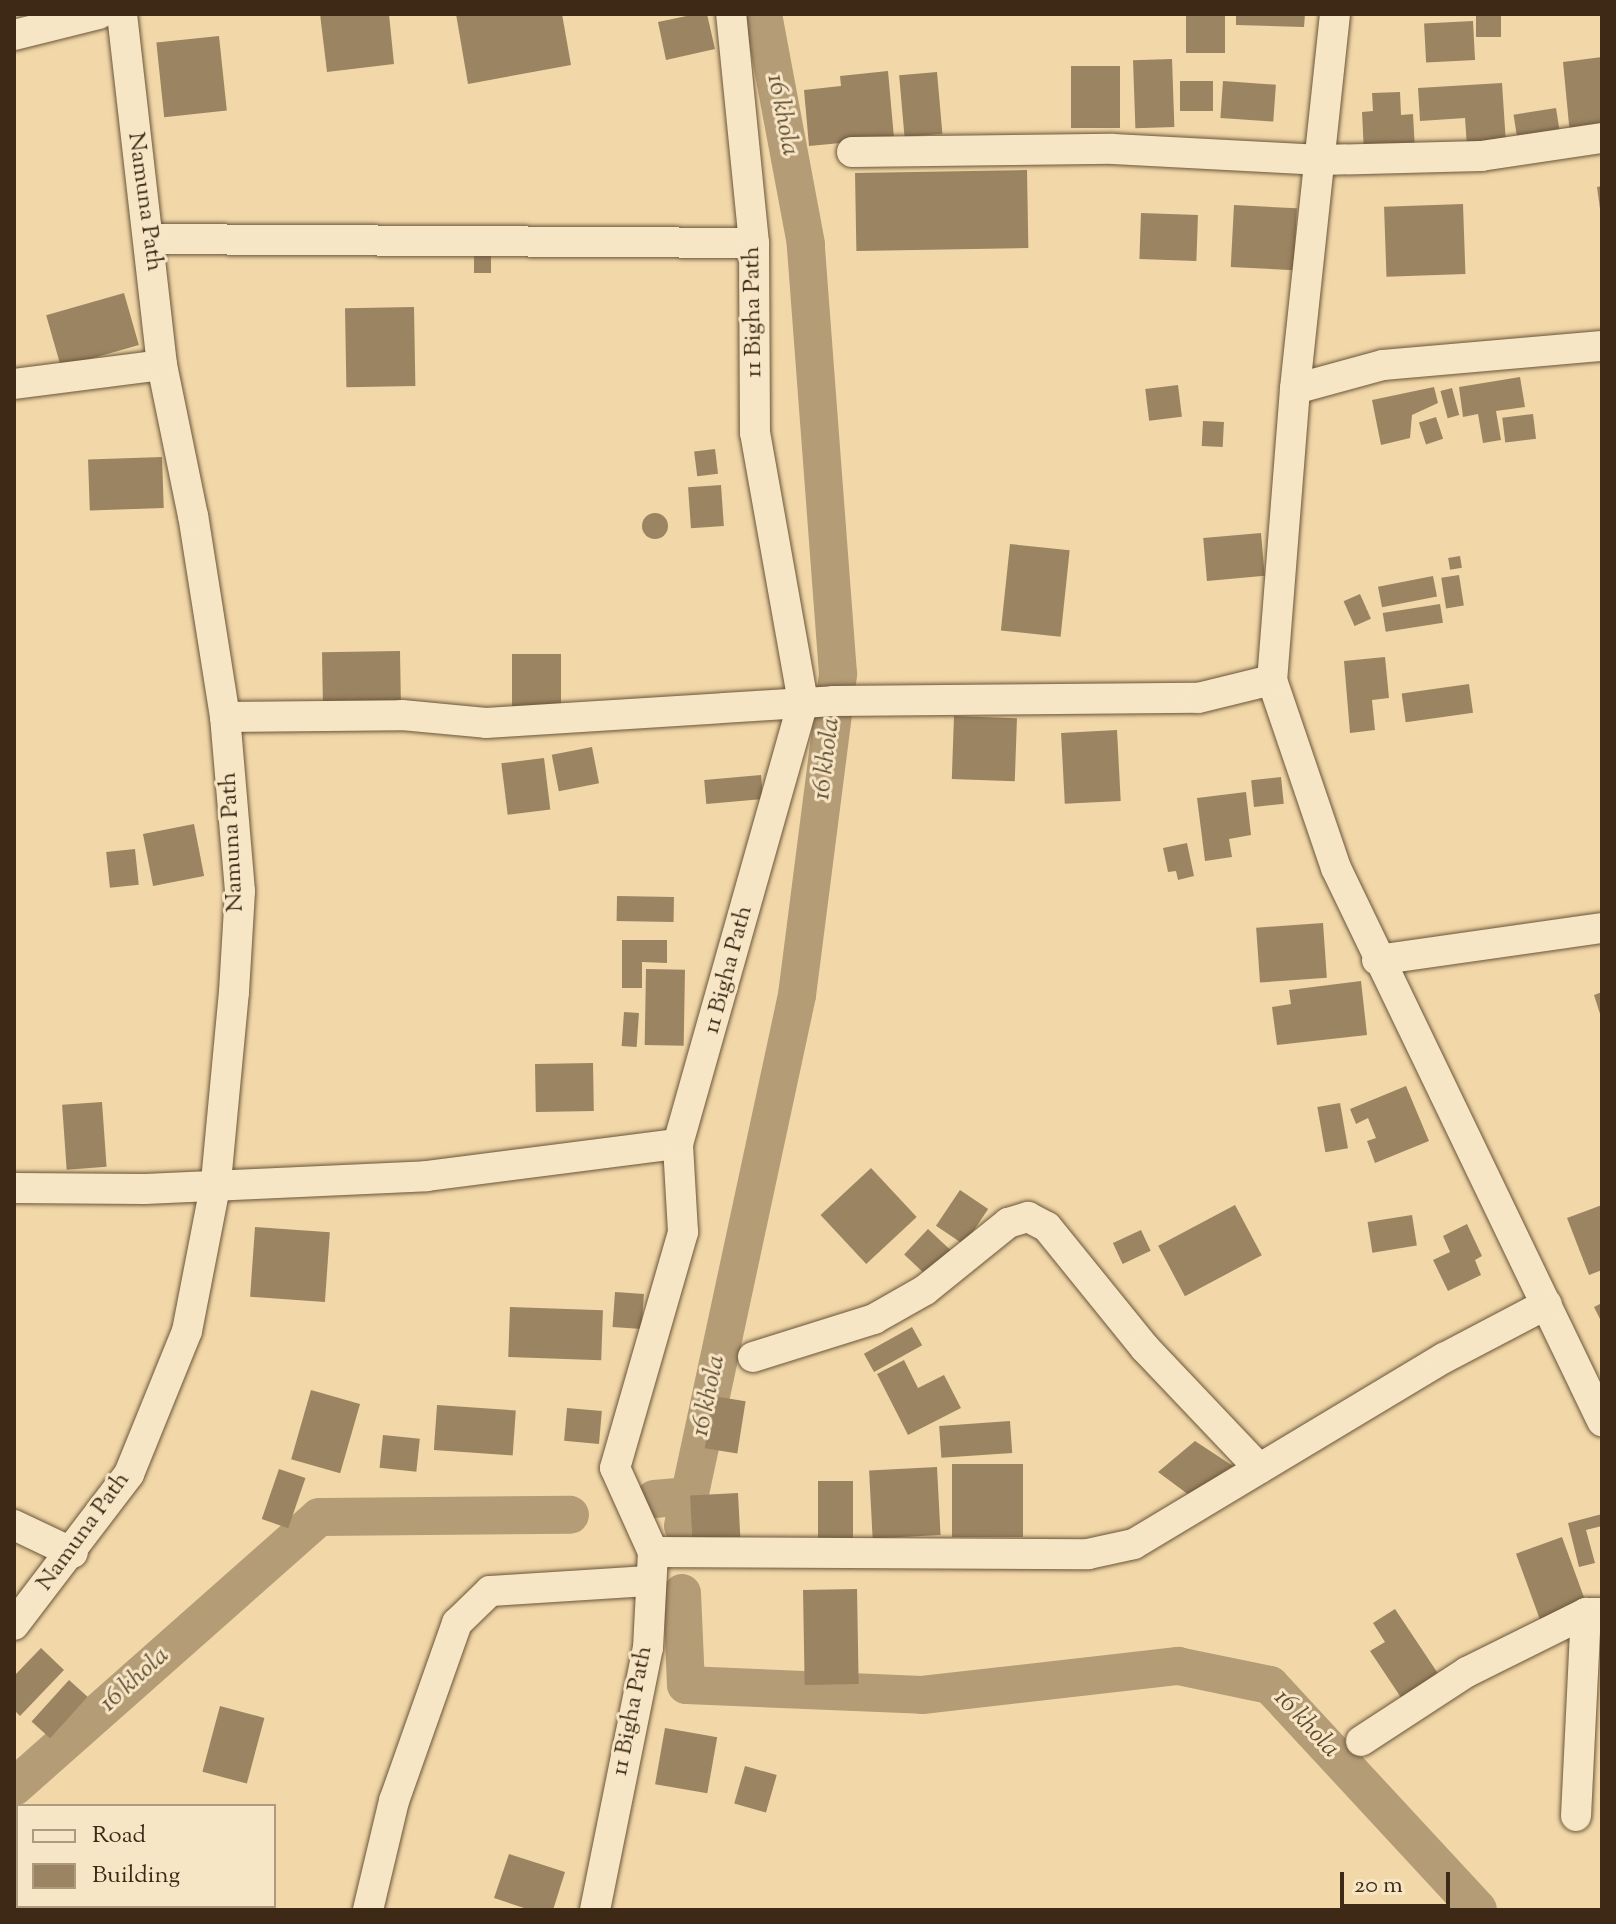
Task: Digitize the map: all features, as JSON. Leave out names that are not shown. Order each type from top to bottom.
[{"type":"street","points":[[14,35],[99,14]]},
{"type":"street","name":"Namuna Path","points":[[14,1625],[73,1553],[129,1474],[187,1331],[216,1182],[240,891],[225,717],[193,516],[162,365],[122,14]]},
{"type":"street","name":"11 Bigha Path","points":[[595,1910],[648,1648],[651,1566],[615,1468],[683,1232],[678,1144],[803,702],[755,433],[754,243],[731,14]]},
{"type":"street","points":[[1335,14],[1322,160],[1295,389],[1272,680],[1336,868],[1377,960],[1602,1421]]},
{"type":"street","points":[[852,152],[1113,149],[1322,160],[1481,156],[1602,138]]},
{"type":"street","points":[[150,239],[754,243]]},
{"type":"street","points":[[1295,389],[1383,365],[1602,346]]},
{"type":"street","points":[[14,384],[162,365]]},
{"type":"street","points":[[225,717],[402,715],[486,723],[803,702],[1198,698],[1272,680]]},
{"type":"street","points":[[1377,960],[1602,928]]},
{"type":"street","points":[[14,1188],[145,1189],[216,1182],[427,1176],[678,1144]]},
{"type":"street","points":[[753,1357],[874,1319],[925,1290],[1008,1223],[1028,1217],[1047,1227],[1145,1348],[1259,1468]]},
{"type":"street","points":[[368,1910],[394,1801],[457,1623],[490,1591],[651,1566],[1088,1554],[1134,1544],[1444,1358],[1547,1304]]},
{"type":"street","points":[[14,1525],[73,1553]]},
{"type":"street","points":[[1361,1741],[1467,1672],[1594,1613],[1576,1816]]},
{"type":"building","points":[[320,14],[389,14],[394,64],[327,72]]},
{"type":"building","points":[[456,14],[562,14],[571,65],[468,84]]},
{"type":"building","points":[[707,14],[715,49],[666,60],[658,22]]},
{"type":"building","points":[[1186,14],[1225,14],[1225,53],[1186,53]]},
{"type":"building","points":[[1236,14],[1305,14],[1304,27],[1236,25]]},
{"type":"building","points":[[1476,14],[1501,14],[1501,37],[1476,37]]},
{"type":"building","points":[[1473,21],[1475,60],[1426,63],[1424,24]]},
{"type":"building","points":[[219,36],[227,111],[164,117],[156,43]]},
{"type":"building","points":[[1602,57],[1602,131],[1570,135],[1563,62]]},
{"type":"building","points":[[1172,59],[1174,127],[1135,128],[1133,60]]},
{"type":"building","points":[[1071,66],[1120,66],[1120,128],[1071,128]]},
{"type":"building","points":[[888,71],[894,138],[809,146],[804,90],[841,86],[840,76]]},
{"type":"building","points":[[937,72],[942,134],[905,137],[899,75]]},
{"type":"building","points":[[1180,81],[1213,81],[1213,111],[1180,111]]},
{"type":"building","points":[[1223,81],[1276,85],[1273,122],[1220,118]]},
{"type":"building","points":[[1502,83],[1506,144],[1467,147],[1465,118],[1420,121],[1418,88]]},
{"type":"building","points":[[1400,92],[1401,115],[1413,114],[1415,151],[1364,154],[1362,112],[1373,111],[1372,93]]},
{"type":"building","points":[[1556,108],[1560,133],[1517,139],[1514,115]]},
{"type":"building","points":[[1027,170],[1028,248],[856,251],[855,173]]},
{"type":"building","points":[[1602,186],[1602,209],[1600,209],[1597,187]]},
{"type":"building","points":[[1463,204],[1465,274],[1386,277],[1384,207]]},
{"type":"building","points":[[1234,205],[1297,208],[1294,270],[1231,267]]},
{"type":"building","points":[[1141,213],[1198,215],[1196,261],[1139,259]]},
{"type":"building","points":[[474,249],[491,249],[491,273],[474,273]]},
{"type":"building","points":[[124,293],[139,345],[61,367],[46,315]]},
{"type":"building","points":[[414,307],[415,386],[346,387],[345,308]]},
{"type":"building","points":[[1520,377],[1525,407],[1496,411],[1501,440],[1483,443],[1478,414],[1463,417],[1459,387]]},
{"type":"building","points":[[1178,385],[1182,417],[1149,421],[1145,389]]},
{"type":"building","points":[[1434,387],[1438,403],[1412,415],[1410,438],[1381,445],[1372,400]]},
{"type":"building","points":[[1452,388],[1459,415],[1448,418],[1440,391]]},
{"type":"building","points":[[1533,414],[1536,439],[1505,443],[1502,418]]},
{"type":"building","points":[[1436,417],[1443,439],[1426,444],[1419,423]]},
{"type":"building","points":[[1203,421],[1224,422],[1223,447],[1202,446]]},
{"type":"building","points":[[715,449],[718,474],[697,476],[694,452]]},
{"type":"building","points":[[162,457],[164,508],[90,511],[88,460]]},
{"type":"building","points":[[721,485],[724,526],[691,528],[688,487]]},
{"type":"building","points":[[655,513],[664,517],[668,526],[664,535],[655,539],[646,535],[642,526],[646,517]]},
{"type":"building","points":[[1261,533],[1265,576],[1207,581],[1203,538]]},
{"type":"building","points":[[1010,544],[1070,550],[1061,637],[1001,631]]},
{"type":"building","points":[[1460,556],[1462,568],[1450,570],[1448,558]]},
{"type":"building","points":[[1459,575],[1464,606],[1446,608],[1441,578]]},
{"type":"building","points":[[1433,576],[1437,597],[1382,607],[1378,587]]},
{"type":"building","points":[[1360,594],[1371,619],[1355,626],[1344,601]]},
{"type":"building","points":[[1440,604],[1443,623],[1386,632],[1383,613]]},
{"type":"building","points":[[400,651],[401,706],[323,707],[322,652]]},
{"type":"building","points":[[512,654],[561,654],[561,706],[512,706]]},
{"type":"building","points":[[1385,657],[1389,698],[1372,700],[1375,730],[1350,733],[1344,661]]},
{"type":"building","points":[[1469,684],[1473,713],[1406,722],[1402,693]]},
{"type":"building","points":[[954,716],[1017,718],[1015,781],[952,779]]},
{"type":"building","points":[[1117,730],[1121,801],[1065,804],[1061,733]]},
{"type":"building","points":[[592,747],[599,783],[559,791],[552,755]]},
{"type":"building","points":[[544,758],[550,810],[508,815],[501,763]]},
{"type":"building","points":[[761,775],[763,799],[706,804],[704,780]]},
{"type":"building","points":[[1281,777],[1284,804],[1254,807],[1251,780]]},
{"type":"building","points":[[1246,792],[1251,835],[1229,839],[1232,857],[1205,861],[1197,798]]},
{"type":"building","points":[[194,824],[204,876],[153,886],[143,834]]},
{"type":"building","points":[[1187,843],[1194,876],[1178,880],[1176,871],[1168,872],[1163,848]]},
{"type":"building","points":[[135,849],[139,885],[110,888],[106,852]]},
{"type":"building","points":[[617,896],[674,897],[674,922],[617,921]]},
{"type":"building","points":[[1323,923],[1327,978],[1260,983],[1256,928]]},
{"type":"building","points":[[622,940],[667,940],[667,963],[642,962],[642,988],[622,988]]},
{"type":"building","points":[[646,969],[685,970],[684,1046],[645,1045]]},
{"type":"building","points":[[1361,981],[1367,1035],[1277,1045],[1272,1007],[1291,1004],[1289,990]]},
{"type":"building","points":[[1602,992],[1602,1017],[1601,1017],[1594,995]]},
{"type":"building","points":[[624,1012],[639,1013],[637,1047],[622,1046]]},
{"type":"building","points":[[593,1063],[594,1111],[536,1112],[535,1064]]},
{"type":"building","points":[[1406,1086],[1429,1141],[1375,1163],[1367,1141],[1376,1138],[1368,1118],[1356,1124],[1350,1109]]},
{"type":"building","points":[[102,1102],[107,1167],[67,1170],[62,1105]]},
{"type":"building","points":[[1340,1103],[1348,1148],[1325,1152],[1317,1107]]},
{"type":"building","points":[[871,1168],[917,1217],[866,1264],[821,1215]]},
{"type":"building","points":[[960,1190],[988,1209],[964,1245],[936,1226]]},
{"type":"building","points":[[1235,1205],[1262,1255],[1185,1296],[1158,1246]]},
{"type":"building","points":[[1602,1205],[1602,1270],[1589,1275],[1567,1218]]},
{"type":"building","points":[[1412,1215],[1417,1246],[1372,1253],[1368,1222]]},
{"type":"building","points":[[1467,1224],[1482,1256],[1475,1260],[1481,1275],[1448,1291],[1433,1260],[1450,1252],[1443,1236]]},
{"type":"building","points":[[255,1227],[330,1232],[325,1302],[250,1297]]},
{"type":"building","points":[[928,1229],[953,1252],[929,1278],[904,1255]]},
{"type":"building","points":[[1141,1230],[1151,1251],[1123,1264],[1113,1243]]},
{"type":"building","points":[[615,1292],[644,1294],[641,1329],[613,1327]]},
{"type":"building","points":[[1602,1303],[1602,1323],[1594,1307]]},
{"type":"building","points":[[510,1307],[603,1310],[601,1360],[508,1357]]},
{"type":"building","points":[[912,1327],[922,1345],[874,1372],[864,1354]]},
{"type":"building","points":[[904,1360],[918,1388],[944,1375],[961,1408],[908,1435],[877,1374]]},
{"type":"building","points":[[311,1390],[360,1404],[340,1473],[291,1459]]},
{"type":"building","points":[[713,1396],[746,1401],[737,1454],[705,1448]]},
{"type":"building","points":[[437,1405],[516,1411],[513,1455],[434,1450]]},
{"type":"building","points":[[567,1408],[602,1411],[599,1444],[564,1441]]},
{"type":"building","points":[[1010,1421],[1012,1453],[941,1458],[939,1426]]},
{"type":"building","points":[[383,1435],[420,1439],[416,1472],[380,1468]]},
{"type":"building","points":[[1195,1441],[1233,1466],[1189,1495],[1158,1472]]},
{"type":"building","points":[[952,1464],[1023,1464],[1023,1537],[952,1537]]},
{"type":"building","points":[[937,1467],[941,1535],[873,1538],[869,1471]]},
{"type":"building","points":[[279,1469],[305,1478],[288,1528],[262,1519]]},
{"type":"building","points":[[818,1481],[853,1481],[853,1546],[818,1546]]},
{"type":"building","points":[[738,1493],[740,1537],[692,1539],[690,1496]]},
{"type":"building","points":[[1602,1514],[1602,1526],[1586,1530],[1595,1563],[1579,1567],[1568,1523]]},
{"type":"building","points":[[1562,1537],[1587,1607],[1541,1623],[1516,1554]]},
{"type":"building","points":[[857,1589],[859,1684],[805,1685],[803,1590]]},
{"type":"building","points":[[1395,1609],[1439,1675],[1402,1699],[1370,1651],[1385,1642],[1373,1623]]},
{"type":"building","points":[[41,1648],[64,1670],[20,1716],[14,1710],[14,1676]]},
{"type":"building","points":[[69,1680],[88,1697],[50,1738],[32,1722]]},
{"type":"building","points":[[220,1706],[264,1718],[247,1784],[202,1772]]},
{"type":"building","points":[[665,1728],[717,1737],[707,1793],[655,1784]]},
{"type":"building","points":[[745,1766],[777,1775],[766,1813],[734,1803]]},
{"type":"building","points":[[509,1854],[565,1872],[553,1910],[530,1910],[494,1898]]},
{"type":"waterway","name":"16 khola","points":[[683,1526],[797,995],[838,674],[806,244],[763,14]]},
{"type":"waterway","name":"16 khola","points":[[654,1499],[687,1496]]},
{"type":"waterway","name":"16 khola","points":[[14,1787],[319,1517],[570,1515]]},
{"type":"waterway","name":"16 khola","points":[[682,1593],[686,1685],[922,1695],[1178,1666],[1270,1685],[1478,1910]]}]
